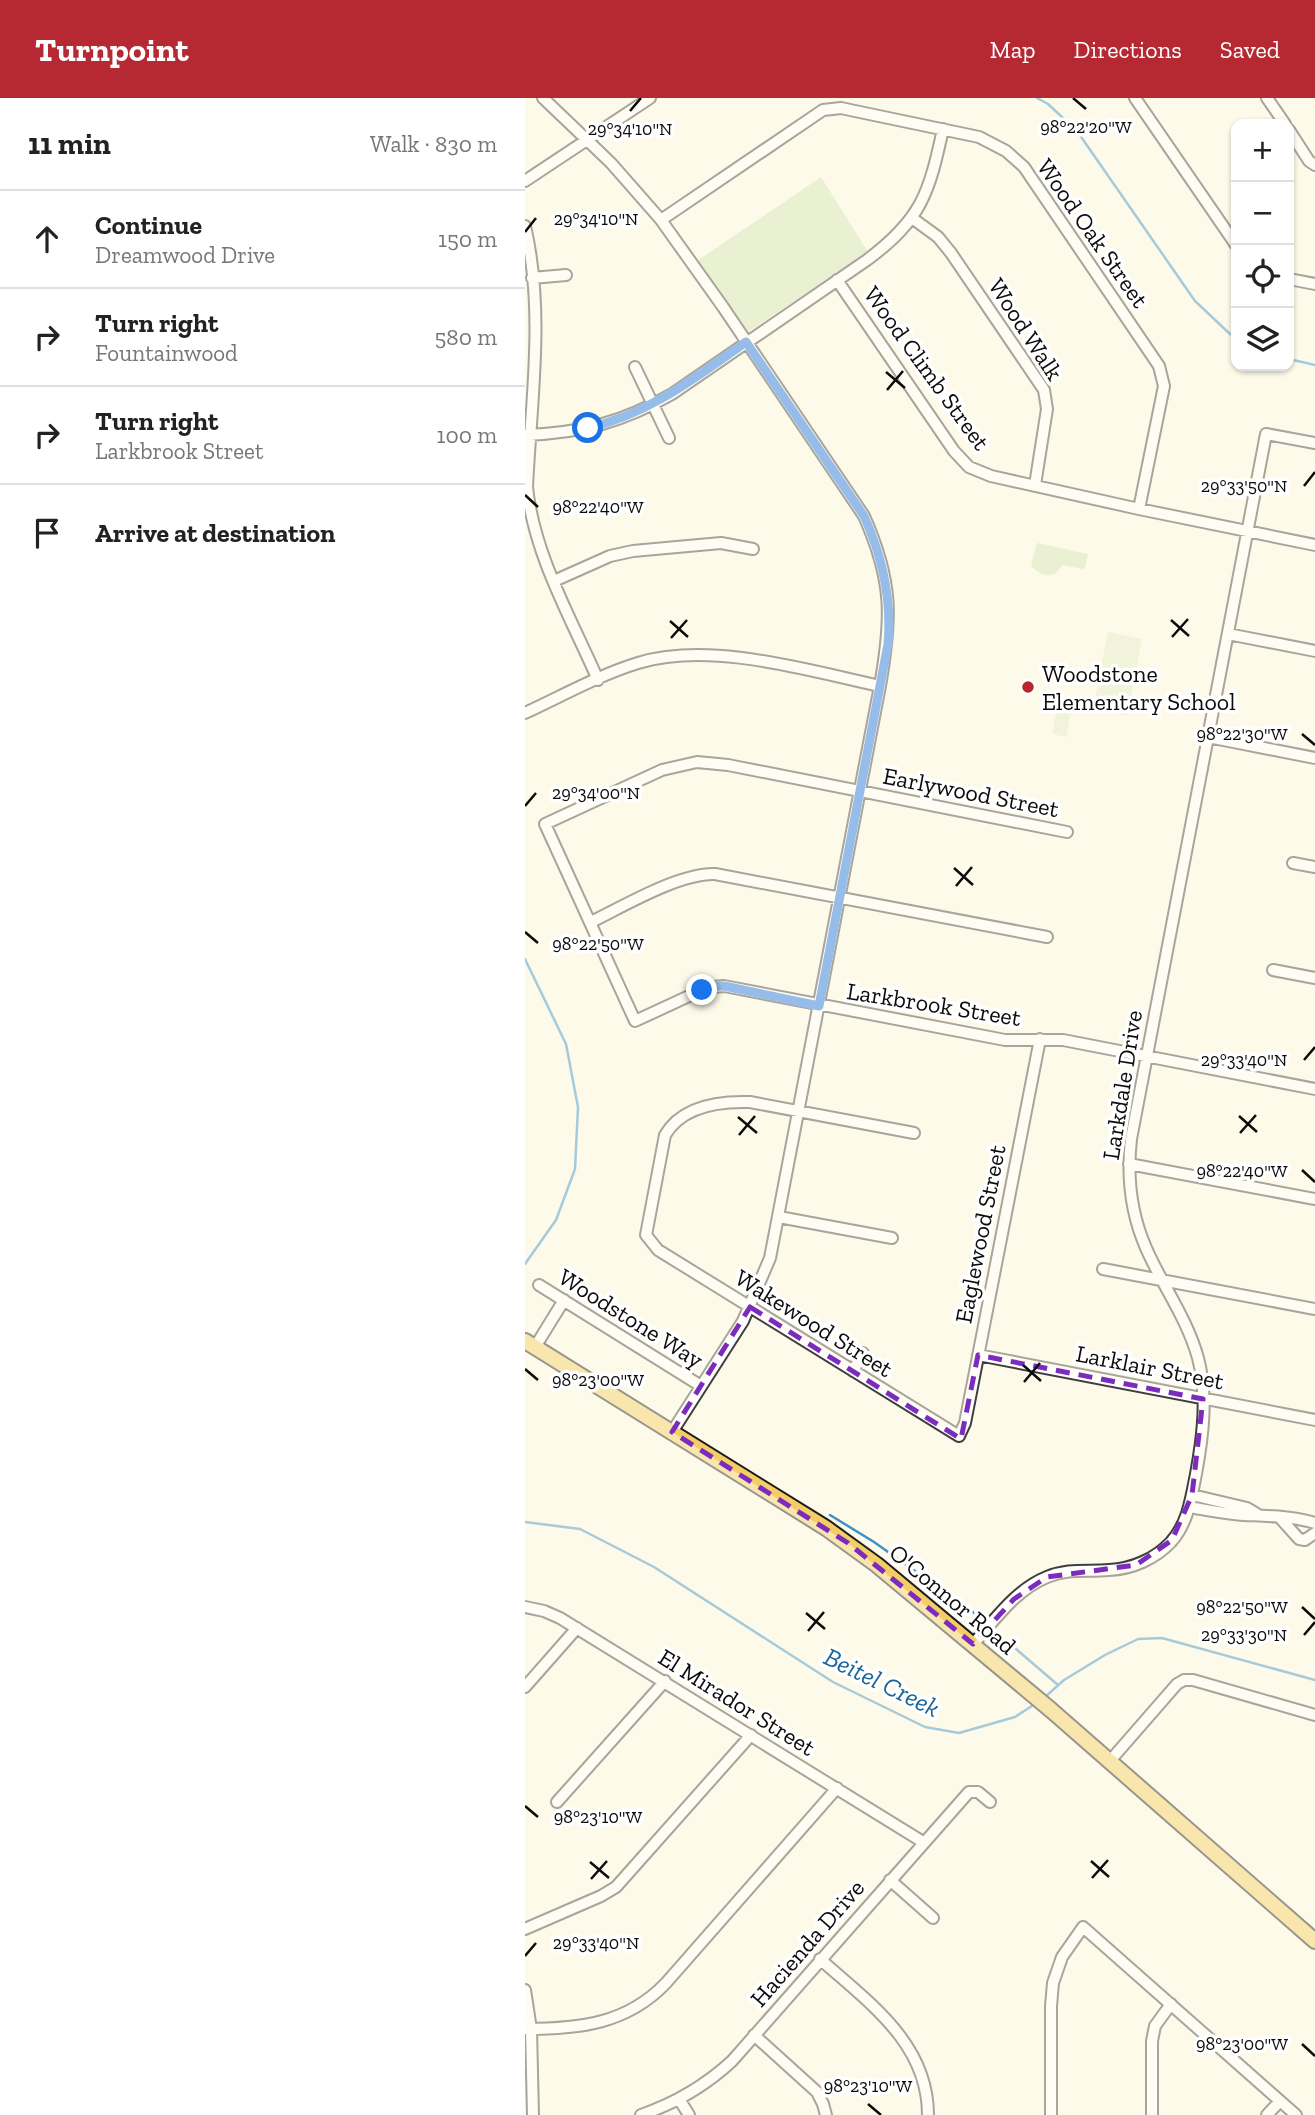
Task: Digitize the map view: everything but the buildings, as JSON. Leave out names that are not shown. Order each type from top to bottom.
[{"type":"main road","name":"O'Connor Road","points":[[530,1344],[848,1543],[906,1587],[1315,1941]]},
{"type":"street","points":[[543,98],[629,181],[660,220],[860,509],[875,541],[883,569],[889,614],[888,644],[770,1258],[750,1307],[672,1432]]},
{"type":"street","points":[[525,181],[650,98]]},
{"type":"street","points":[[1135,98],[1231,238]]},
{"type":"street","points":[[1267,98],[1282,119]]},
{"type":"street","name":"Wood Oak Street","points":[[660,220],[823,110],[841,108],[979,137],[994,144],[1024,167],[1159,366],[1164,386],[1139,509]]},
{"type":"street","points":[[528,435],[562,432],[613,422],[653,405],[673,394],[883,249],[912,218],[929,186],[943,129]]},
{"type":"street","points":[[1294,138],[1309,161],[1315,165]]},
{"type":"street","name":"Wood Walk","points":[[912,218],[939,237],[1044,390],[1048,410],[1035,485]]},
{"type":"street","points":[[525,226],[536,336],[528,435],[529,509],[540,549],[598,680]]},
{"type":"street","points":[[532,278],[566,275]]},
{"type":"street","name":"Wood Climb Street","points":[[838,280],[961,460],[977,471],[1139,509],[1315,545]]},
{"type":"street","points":[[1294,280],[1315,284]]},
{"type":"street","points":[[635,366],[669,438]]},
{"type":"street","name":"Larkdale Drive","points":[[973,1644],[1026,1588],[1047,1577],[1081,1569],[1110,1570],[1136,1565],[1151,1558],[1166,1547],[1178,1533],[1191,1501],[1202,1441],[1203,1398],[1198,1360],[1191,1337],[1145,1247],[1139,1228],[1131,1194],[1131,1139],[1266,434],[1315,443]]},
{"type":"street","points":[[554,580],[610,556],[633,551],[721,543],[753,549]]},
{"type":"street","points":[[1228,634],[1315,651]]},
{"type":"street","points":[[525,713],[637,663],[681,654],[747,660],[880,686]]},
{"type":"street","points":[[1208,737],[1315,758]]},
{"type":"street","name":"Earlywood Street","points":[[591,922],[545,824],[662,770],[697,762],[728,765],[1067,832]]},
{"type":"street","points":[[1293,863],[1315,867]]},
{"type":"street","points":[[591,922],[682,879],[701,874],[748,879],[839,899],[1047,937]]},
{"type":"street","name":"Larkbrook Street","points":[[591,922],[635,1021],[713,986],[736,988],[1005,1040],[1063,1040],[1315,1089]]},
{"type":"street","points":[[1273,970],[1315,978]]},
{"type":"street","name":"Eaglewood Street","points":[[959,1436],[965,1423],[1040,1039]]},
{"type":"street","name":"Wakewood Street","points":[[799,1110],[750,1102],[723,1103],[681,1116],[665,1135],[646,1235],[658,1250],[959,1436]]},
{"type":"street","points":[[799,1110],[914,1133]]},
{"type":"street","points":[[1129,1164],[1315,1199]]},
{"type":"street","points":[[779,1217],[892,1238]]},
{"type":"street","points":[[1103,1269],[1315,1309]]},
{"type":"street","name":"Woodstone Way","points":[[539,1284],[701,1386]]},
{"type":"street","points":[[530,1344],[564,1300]]},
{"type":"street","points":[[853,1371],[863,1353]]},
{"type":"street","name":"Larklair Street","points":[[978,1355],[1315,1420]]},
{"type":"street","points":[[1191,1501],[1245,1515],[1257,1514],[1315,1523]]},
{"type":"street","points":[[1281,1519],[1299,1539],[1305,1540],[1315,1534]]},
{"type":"street","name":"El Mirador Street","points":[[525,1607],[553,1614],[577,1628],[923,1842]]},
{"type":"street","points":[[525,1687],[577,1628]]},
{"type":"street","points":[[1109,1762],[1177,1684],[1184,1680],[1193,1680],[1315,1714]]},
{"type":"street","points":[[557,1802],[665,1681]]},
{"type":"street","points":[[525,1929],[616,1887],[751,1735]]},
{"type":"street","points":[[528,2029],[604,2022],[638,2007],[666,1983],[837,1788]]},
{"type":"street","name":"Hacienda Drive","points":[[641,2115],[679,2099],[717,2074],[969,1792],[978,1792],[990,1802]]},
{"type":"street","points":[[890,1880],[933,1917]]},
{"type":"street","points":[[1051,2115],[1053,1983],[1062,1957],[1083,1927],[1296,2115]]},
{"type":"street","points":[[820,1959],[879,2011],[901,2035],[923,2077],[928,2115]]},
{"type":"street","points":[[525,1990],[533,2115]]},
{"type":"street","points":[[1152,2115],[1154,2026],[1171,2004]]},
{"type":"street","points":[[754,2035],[809,2084],[824,2104],[826,2115]]},
{"type":"street","points":[[679,2099],[689,2115]]},
{"type":"street","points":[[1267,2115],[1280,2101]]},
{"type":"highlighted area","points":[[750,1307],[961,1439],[978,1355],[1203,1399],[1192,1495],[1172,1540],[1136,1565],[1047,1577],[1014,1599],[973,1644],[848,1543],[672,1432]]},
{"type":"green space","points":[[821,177],[868,252],[748,332],[697,261]]},
{"type":"green space","points":[[1038,543],[1088,554],[1085,568],[1062,565],[1052,575],[1039,573],[1031,566]]},
{"type":"green space","points":[[1108,632],[1142,639],[1127,716],[1093,709]]},
{"type":"green space","points":[[1059,699],[1073,702],[1066,737],[1052,734]]},
{"type":"waterway","points":[[1037,98],[1048,104],[1077,131],[1195,301],[1231,334]]},
{"type":"waterway","points":[[1294,360],[1315,365]]},
{"type":"waterway","points":[[525,959],[566,1044],[578,1107],[575,1169],[556,1220],[525,1264]]},
{"type":"waterway","points":[[830,1515],[874,1542],[980,1617]]},
{"type":"waterway","name":"Beitel Creek","points":[[525,1522],[580,1529],[654,1567],[833,1682],[925,1727],[959,1733],[1015,1717],[1035,1704]]},
{"type":"waterway","points":[[1002,1637],[1058,1685]]},
{"type":"waterway","name":"Beitel Creek","points":[[1044,1698],[1064,1680],[1138,1639],[1162,1638],[1315,1680]]},
{"type":"place","name":"Woodstone Elementary School","points":[[1028,687]]},
{"type":"route","points":[[588,428],[613,422],[653,405],[673,394],[746,342],[864,516],[883,569],[888,603],[888,644],[819,1006],[724,986],[702,990]]}]
